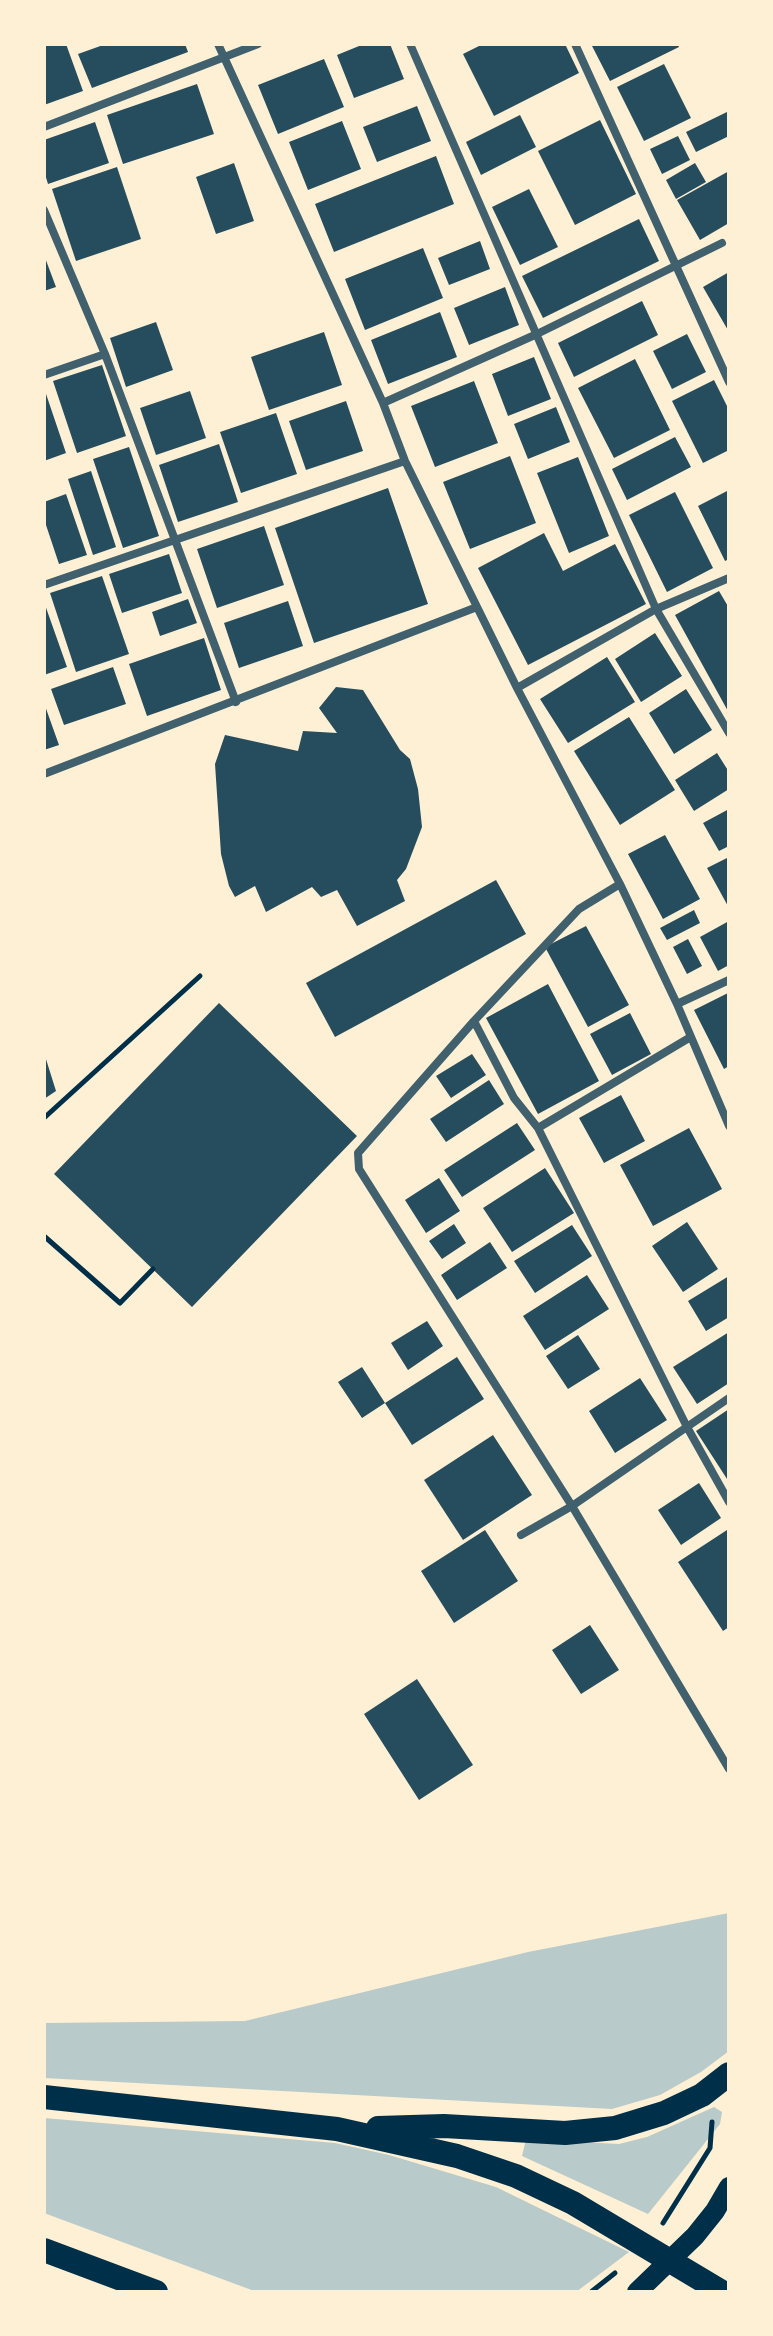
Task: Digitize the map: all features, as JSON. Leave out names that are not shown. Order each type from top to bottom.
[{"type":"highway","points":[[337,2129],[444,2126],[565,2133],[615,2128],[664,2113],[702,2095],[729,2074]]},
{"type":"highway","points":[[44,2097],[337,2129],[457,2156],[516,2176],[573,2203],[722,2292]]},
{"type":"highway","points":[[44,2250],[156,2292]]},
{"type":"main road","points":[[644,2286],[715,2211],[729,2187]]},
{"type":"street","points":[[218,44],[383,403],[405,461],[517,688],[620,884],[677,1004],[729,1126]]},
{"type":"street","points":[[44,127],[258,44]]},
{"type":"street","points":[[410,44],[656,609],[729,733]]},
{"type":"street","points":[[575,44],[729,382]]},
{"type":"street","points":[[44,210],[105,354],[236,702]]},
{"type":"street","points":[[383,403],[537,334],[722,243]]},
{"type":"street","points":[[44,375],[105,354]]},
{"type":"street","points":[[44,585],[405,461]]},
{"type":"street","points":[[517,688],[656,609],[729,578]]},
{"type":"street","points":[[44,774],[477,607]]},
{"type":"street","points":[[620,884],[579,909],[474,1021],[358,1153],[359,1169],[572,1506],[729,1769]]},
{"type":"street","points":[[677,1004],[729,980]]},
{"type":"street","points":[[474,1021],[514,1098],[538,1128],[687,1427],[729,1502]]},
{"type":"street","points":[[538,1128],[689,1038]]},
{"type":"street","points":[[521,1535],[572,1506],[729,1398]]},
{"type":"path","points":[[44,1118],[200,976]]},
{"type":"path","points":[[44,1236],[120,1303],[153,1269]]},
{"type":"path","points":[[646,2245],[710,2148],[712,2123],[702,2095]]},
{"type":"path","points":[[591,2292],[621,2269]]},
{"type":"shaded area","points":[[729,1913],[729,2051],[701,2072],[660,2095],[612,2109],[44,2078],[44,2023],[245,2021],[528,1952]]},
{"type":"shaded area","points":[[714,2107],[722,2112],[720,2124],[648,2214],[522,2156],[526,2139],[619,2144],[647,2137]]},
{"type":"shaded area","points":[[44,2118],[335,2143],[389,2155],[496,2187],[629,2252],[576,2292],[257,2292],[44,2213]]},
{"type":"building","points":[[44,44],[66,44],[83,91],[44,105]]},
{"type":"building","points":[[106,44],[185,44],[188,52],[92,88],[78,54]]},
{"type":"building","points":[[364,44],[390,44],[404,79],[354,98],[337,55]]},
{"type":"building","points":[[483,44],[565,44],[579,73],[494,116],[463,54]]},
{"type":"building","points":[[591,44],[678,44],[679,47],[610,81]]},
{"type":"building","points":[[324,59],[344,107],[278,134],[258,85]]},
{"type":"building","points":[[664,64],[691,118],[644,141],[617,87]]},
{"type":"building","points":[[197,84],[214,134],[123,164],[107,115]]},
{"type":"building","points":[[417,106],[431,141],[377,162],[363,127]]},
{"type":"building","points":[[729,111],[729,136],[696,152],[686,132]]},
{"type":"building","points":[[520,115],[536,147],[481,175],[466,142]]},
{"type":"building","points":[[600,120],[636,194],[575,225],[538,151]]},
{"type":"building","points":[[342,121],[361,169],[308,190],[289,142]]},
{"type":"building","points":[[95,122],[109,163],[48,184],[44,171],[44,140]]},
{"type":"building","points":[[678,136],[690,160],[662,174],[650,149]]},
{"type":"building","points":[[436,156],[454,204],[334,252],[315,204]]},
{"type":"building","points":[[234,163],[254,221],[216,234],[196,177]]},
{"type":"building","points":[[695,163],[706,182],[676,199],[666,180]]},
{"type":"building","points":[[117,167],[141,239],[76,261],[52,189]]},
{"type":"building","points":[[729,171],[729,223],[700,240],[677,200]]},
{"type":"building","points":[[529,189],[558,247],[520,265],[492,207]]},
{"type":"building","points":[[639,219],[659,261],[543,318],[522,276]]},
{"type":"building","points":[[480,241],[490,269],[449,285],[438,258]]},
{"type":"building","points":[[423,248],[443,298],[365,330],[345,279]]},
{"type":"building","points":[[44,255],[56,287],[44,291]]},
{"type":"building","points":[[729,272],[729,332],[703,287]]},
{"type":"building","points":[[505,287],[519,325],[469,345],[454,308]]},
{"type":"building","points":[[642,301],[658,335],[574,377],[558,343]]},
{"type":"building","points":[[440,312],[457,357],[388,384],[371,340]]},
{"type":"building","points":[[156,322],[173,370],[126,387],[110,338]]},
{"type":"building","points":[[324,332],[342,385],[269,410],[251,357]]},
{"type":"building","points":[[687,334],[706,372],[672,389],[653,351]]},
{"type":"building","points":[[534,357],[551,399],[508,416],[492,374]]},
{"type":"building","points":[[635,359],[670,430],[614,458],[578,388]]},
{"type":"building","points":[[102,365],[126,436],[77,453],[53,381]]},
{"type":"building","points":[[714,380],[729,410],[729,450],[703,463],[672,401]]},
{"type":"building","points":[[474,381],[498,443],[435,467],[411,406]]},
{"type":"building","points":[[44,388],[66,453],[44,461]]},
{"type":"building","points":[[190,391],[206,438],[156,455],[140,408]]},
{"type":"building","points":[[346,401],[363,451],[306,470],[289,421]]},
{"type":"building","points":[[556,407],[570,442],[528,459],[514,424]]},
{"type":"building","points":[[276,413],[297,474],[241,493],[220,432]]},
{"type":"building","points":[[675,437],[691,467],[627,500],[612,469]]},
{"type":"building","points":[[219,444],[238,502],[178,522],[159,465]]},
{"type":"building","points":[[129,447],[159,536],[123,548],[93,459]]},
{"type":"building","points":[[510,456],[536,523],[470,549],[443,482]]},
{"type":"building","points":[[578,457],[609,536],[569,553],[537,473]]},
{"type":"building","points":[[91,471],[116,547],[93,555],[68,479]]},
{"type":"building","points":[[388,488],[428,604],[314,643],[275,528]]},
{"type":"building","points":[[729,490],[729,559],[725,561],[698,506]]},
{"type":"building","points":[[675,492],[713,568],[667,592],[629,515]]},
{"type":"building","points":[[66,494],[87,555],[59,564],[44,519],[44,502]]},
{"type":"building","points":[[264,526],[284,585],[217,608],[197,549]]},
{"type":"building","points":[[544,533],[563,571],[615,544],[646,604],[528,665],[478,568]]},
{"type":"building","points":[[169,554],[182,593],[122,613],[109,574]]},
{"type":"building","points":[[102,576],[129,654],[76,672],[50,593]]},
{"type":"building","points":[[719,591],[729,608],[729,713],[675,615]]},
{"type":"building","points":[[188,599],[197,623],[160,636],[152,612]]},
{"type":"building","points":[[288,601],[303,646],[239,668],[224,623]]},
{"type":"building","points":[[44,602],[67,667],[44,675]]},
{"type":"building","points":[[655,633],[682,676],[641,702],[615,659]]},
{"type":"building","points":[[204,638],[221,690],[147,716],[129,664]]},
{"type":"building","points":[[607,657],[635,702],[568,743],[540,699]]},
{"type":"building","points":[[113,667],[126,704],[64,725],[51,689]]},
{"type":"building","points":[[336,687],[363,690],[400,750],[410,759],[418,789],[422,827],[406,869],[397,880],[405,901],[357,926],[337,890],[321,897],[312,887],[266,912],[255,886],[235,897],[221,854],[215,764],[225,735],[298,751],[303,731],[337,733],[319,708]]},
{"type":"building","points":[[686,689],[712,730],[674,754],[649,713]]},
{"type":"building","points":[[44,703],[59,745],[44,750]]},
{"type":"building","points":[[629,717],[675,790],[620,825],[574,751]]},
{"type":"building","points":[[717,753],[729,772],[729,789],[694,811],[675,780]]},
{"type":"building","points":[[729,809],[729,846],[719,851],[703,823]]},
{"type":"building","points":[[665,835],[700,899],[663,919],[628,854]]},
{"type":"building","points":[[729,857],[729,908],[707,868]]},
{"type":"building","points":[[496,880],[526,934],[335,1037],[306,983]]},
{"type":"building","points":[[694,910],[700,923],[667,940],[660,928]]},
{"type":"building","points":[[729,921],[729,965],[718,971],[700,937]]},
{"type":"building","points":[[586,926],[629,1005],[588,1027],[545,947]]},
{"type":"building","points":[[688,939],[702,966],[687,974],[673,947]]},
{"type":"building","points":[[548,984],[599,1081],[538,1114],[486,1018]]},
{"type":"building","points":[[728,993],[729,1066],[724,1069],[694,1010]]},
{"type":"building","points":[[219,1003],[357,1136],[192,1307],[54,1174]]},
{"type":"building","points":[[630,1013],[651,1054],[612,1075],[590,1034]]},
{"type":"building","points":[[472,1054],[486,1075],[451,1098],[436,1076]]},
{"type":"building","points":[[44,1057],[56,1091],[44,1099]]},
{"type":"building","points":[[489,1080],[504,1104],[446,1142],[430,1119]]},
{"type":"building","points":[[621,1095],[645,1141],[604,1163],[579,1118]]},
{"type":"building","points":[[517,1123],[535,1150],[462,1197],[444,1170]]},
{"type":"building","points":[[689,1128],[722,1189],[653,1226],[620,1165]]},
{"type":"building","points":[[545,1168],[574,1213],[512,1252],[483,1208]]},
{"type":"building","points":[[439,1178],[460,1211],[426,1233],[405,1200]]},
{"type":"building","points":[[687,1222],[718,1269],[683,1292],[652,1246]]},
{"type":"building","points":[[454,1224],[466,1243],[442,1259],[429,1241]]},
{"type":"building","points":[[572,1225],[592,1256],[535,1293],[514,1261]]},
{"type":"building","points":[[490,1242],[507,1268],[457,1300],[441,1275]]},
{"type":"building","points":[[587,1275],[609,1309],[545,1350],[523,1316]]},
{"type":"building","points":[[729,1276],[729,1317],[706,1331],[688,1301]]},
{"type":"building","points":[[427,1321],[443,1346],[408,1370],[391,1343]]},
{"type":"building","points":[[729,1332],[729,1383],[697,1404],[673,1367]]},
{"type":"building","points":[[578,1335],[600,1369],[568,1389],[546,1356]]},
{"type":"building","points":[[457,1357],[484,1399],[412,1445],[385,1403]]},
{"type":"building","points":[[362,1367],[385,1403],[362,1418],[338,1382]]},
{"type":"building","points":[[640,1378],[667,1420],[615,1453],[589,1411]]},
{"type":"building","points":[[729,1409],[729,1482],[696,1431]]},
{"type":"building","points":[[493,1435],[532,1495],[463,1540],[424,1480]]},
{"type":"building","points":[[699,1483],[721,1518],[681,1545],[658,1510]]},
{"type":"building","points":[[485,1530],[518,1581],[454,1623],[421,1571]]},
{"type":"building","points":[[727,1530],[729,1627],[723,1631],[678,1562]]},
{"type":"building","points":[[590,1625],[619,1670],[581,1694],[552,1650]]},
{"type":"building","points":[[417,1679],[473,1765],[419,1800],[364,1714]]}]
